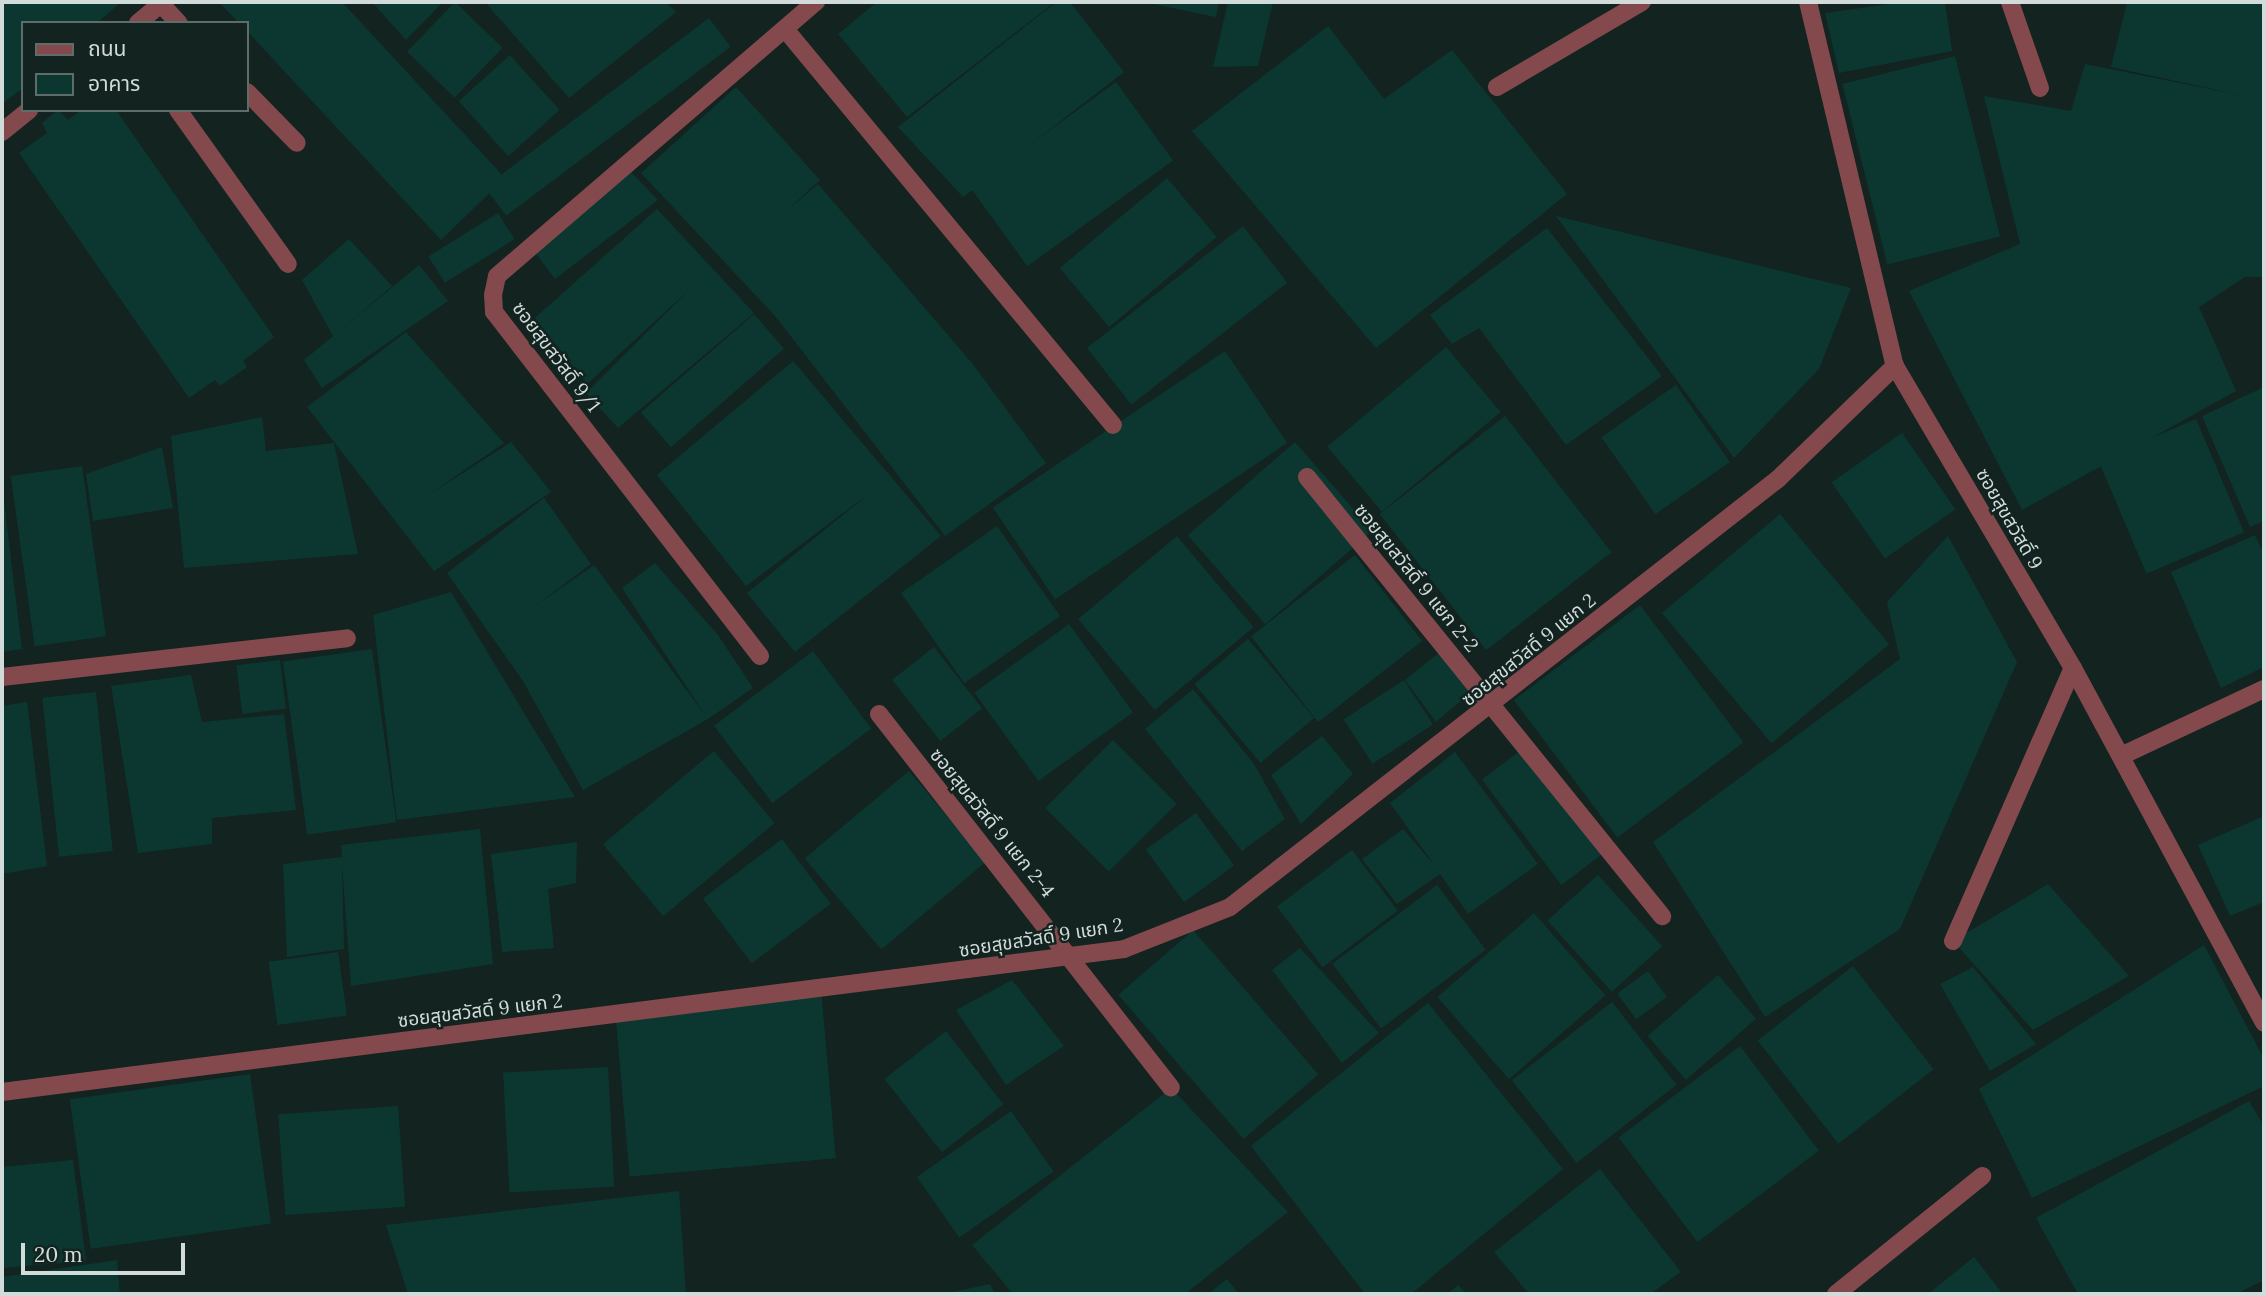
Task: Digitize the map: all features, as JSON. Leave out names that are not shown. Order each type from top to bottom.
[{"type":"street","name":"ซอยสุขสวัสดิ์ 9/1","points":[[760,656],[494,312],[493,295],[497,276],[816,2]]},
{"type":"street","points":[[1497,87],[1642,2]]},
{"type":"street","name":"ซอยสุขสวัสดิ์ 9","points":[[1808,2],[1895,366],[2073,668],[2264,1023]]},
{"type":"street","points":[[2010,2],[2040,88]]},
{"type":"street","points":[[140,21],[161,4],[177,21]]},
{"type":"street","points":[[785,29],[1113,425]]},
{"type":"street","points":[[248,93],[297,143]]},
{"type":"street","points":[[2,132],[27,112]]},
{"type":"street","points":[[179,112],[288,264]]},
{"type":"street","name":"ซอยสุขสวัสดิ์ 9 แยก 2","points":[[2,1092],[1124,949],[1230,907],[1778,479],[1895,366]]},
{"type":"street","name":"ซอยสุขสวัสดิ์ 9 แยก 2-2","points":[[1307,478],[1662,916]]},
{"type":"street","points":[[2,677],[346,638]]},
{"type":"street","points":[[1953,941],[2073,668]]},
{"type":"street","points":[[2121,757],[2264,689]]},
{"type":"street","name":"ซอยสุขสวัสดิ์ 9 แยก 2-4","points":[[878,714],[1073,957],[1171,1088]]},
{"type":"street","points":[[1836,1294],[1982,1176]]},
{"type":"building","points":[[2,2],[121,2],[99,21],[21,21],[21,90],[2,104]]},
{"type":"building","points":[[219,2],[342,2],[505,178],[441,240],[248,32],[248,21],[237,21]]},
{"type":"building","points":[[372,2],[443,2],[406,40]]},
{"type":"building","points":[[455,2],[502,48],[455,97],[407,52]]},
{"type":"building","points":[[485,2],[666,2],[676,12],[569,98]]},
{"type":"building","points":[[877,2],[1055,2],[907,117],[838,34]]},
{"type":"building","points":[[1056,2],[1070,2],[1124,72],[963,197],[898,127]]},
{"type":"building","points":[[1143,2],[1219,2],[1216,17]]},
{"type":"building","points":[[1228,2],[1273,2],[1258,66],[1213,67]]},
{"type":"building","points":[[1903,2],[1945,2],[1952,51],[1839,73],[1825,13]]},
{"type":"building","points":[[2127,2],[2264,2],[2264,277],[2245,277],[2199,307],[2236,391],[2022,510],[1909,291],[2020,244],[1984,96],[2071,111],[2085,64],[2250,97],[2111,67]]},
{"type":"building","points":[[709,18],[731,47],[506,216],[485,187]]},
{"type":"building","points":[[1328,26],[1384,99],[1452,50],[1567,194],[1376,348],[1192,131]]},
{"type":"building","points":[[510,55],[560,110],[508,156],[459,101]]},
{"type":"building","points":[[1955,56],[2000,236],[1887,265],[1842,84]]},
{"type":"building","points":[[1116,82],[1173,160],[1027,266],[970,188]]},
{"type":"building","points":[[736,87],[820,180],[784,213],[818,184],[972,363],[1046,463],[945,536],[776,317],[641,173]]},
{"type":"building","points":[[56,112],[60,112],[68,120],[78,112],[117,112],[274,337],[243,361],[247,367],[220,386],[215,380],[189,398],[19,153],[47,133],[42,123]]},
{"type":"building","points":[[625,166],[658,200],[555,279],[531,247]]},
{"type":"building","points":[[1167,178],[1216,237],[1109,327],[1060,268]]},
{"type":"building","points":[[657,209],[754,313],[618,428],[586,393],[690,289],[587,384],[535,318]]},
{"type":"building","points":[[498,213],[514,239],[445,283],[428,256]]},
{"type":"building","points":[[1556,216],[1851,288],[1819,369],[1734,458]]},
{"type":"building","points":[[1243,226],[1287,283],[1131,405],[1087,348]]},
{"type":"building","points":[[1547,228],[1662,376],[1566,445],[1479,328],[1452,344],[1430,315]]},
{"type":"building","points":[[349,239],[392,286],[338,332],[419,265],[448,301],[322,388],[304,360],[333,336],[302,280]]},
{"type":"building","points":[[754,314],[784,349],[671,447],[641,412]]},
{"type":"building","points":[[406,332],[504,443],[427,496],[511,442],[551,492],[434,571],[307,407]]},
{"type":"building","points":[[1446,347],[1501,412],[1382,512],[1327,447]]},
{"type":"building","points":[[1225,351],[1287,443],[1055,600],[993,508]]},
{"type":"building","points":[[793,361],[941,536],[795,652],[747,593],[871,492],[746,586],[657,475]]},
{"type":"building","points":[[1676,385],[1730,462],[1655,514],[1601,437]]},
{"type":"building","points":[[2264,387],[2264,521],[2250,527],[2202,416]]},
{"type":"building","points":[[1505,416],[1612,552],[1486,650],[1380,514]]},
{"type":"building","points":[[262,417],[266,451],[334,443],[358,554],[184,568],[171,436]]},
{"type":"building","points":[[2196,419],[2244,532],[2146,574],[2098,460]]},
{"type":"building","points":[[1902,433],[1955,509],[1885,559],[1832,482]]},
{"type":"building","points":[[1295,442],[1372,531],[1265,624],[1188,535]]},
{"type":"building","points":[[162,447],[173,508],[93,521],[86,474]]},
{"type":"building","points":[[82,466],[106,636],[35,646],[11,476]]},
{"type":"building","points":[[2,486],[22,649],[2,652]]},
{"type":"building","points":[[544,498],[591,564],[535,606],[594,565],[705,715],[622,588],[655,563],[718,635],[753,688],[708,719],[583,790],[523,681],[447,573]]},
{"type":"building","points":[[1780,514],[1889,644],[1771,743],[1662,613]]},
{"type":"building","points":[[997,526],[1060,616],[964,683],[901,593]]},
{"type":"building","points":[[2255,535],[2264,554],[2264,667],[2221,688],[2171,572]]},
{"type":"building","points":[[1177,536],[1253,627],[1155,710],[1078,619]]},
{"type":"building","points":[[1948,536],[2017,662],[1900,929],[1765,1017],[1653,842],[1900,659],[1887,602]]},
{"type":"building","points":[[1355,555],[1422,641],[1318,722],[1251,636]]},
{"type":"building","points":[[451,592],[575,797],[397,820],[373,615]]},
{"type":"building","points":[[1640,605],[1744,742],[1617,837],[1514,700]]},
{"type":"building","points":[[1069,624],[1133,712],[1038,781],[974,693]]},
{"type":"building","points":[[1248,639],[1314,718],[1261,763],[1194,684]]},
{"type":"building","points":[[934,647],[982,708],[940,741],[892,680]]},
{"type":"building","points":[[1445,648],[1470,693],[1436,722],[1405,680]]},
{"type":"building","points":[[372,649],[396,822],[307,835],[283,662]]},
{"type":"building","points":[[813,651],[871,728],[772,803],[714,726]]},
{"type":"building","points":[[280,660],[286,709],[242,714],[236,665]]},
{"type":"building","points":[[191,675],[202,722],[284,714],[296,810],[212,818],[212,844],[138,853],[111,686]]},
{"type":"building","points":[[1404,680],[1433,724],[1372,764],[1344,719]]},
{"type":"building","points":[[1193,689],[1254,764],[1285,819],[1242,851],[1145,729]]},
{"type":"building","points":[[96,692],[113,851],[59,857],[42,698]]},
{"type":"building","points":[[27,702],[47,866],[2,874],[2,706]]},
{"type":"building","points":[[1322,736],[1353,774],[1301,824],[1271,775]]},
{"type":"building","points":[[1113,740],[1177,804],[1109,872],[1045,808]]},
{"type":"building","points":[[1525,747],[1604,852],[1561,885],[1482,779]]},
{"type":"building","points":[[714,751],[774,823],[663,916],[603,844]]},
{"type":"building","points":[[1455,752],[1538,864],[1468,914],[1440,874],[1397,904],[1362,859],[1403,829],[1435,866],[1390,803]]},
{"type":"building","points":[[909,771],[985,862],[881,950],[805,858]]},
{"type":"building","points":[[1196,813],[1234,866],[1184,902],[1146,849]]},
{"type":"building","points":[[2264,816],[2264,902],[2230,916],[2198,845]]},
{"type":"building","points":[[480,829],[493,964],[351,986],[342,864],[344,949],[287,957],[283,864],[342,857],[341,845]]},
{"type":"building","points":[[782,839],[831,904],[752,963],[703,899]]},
{"type":"building","points":[[577,842],[576,883],[548,889],[554,948],[502,952],[491,854]]},
{"type":"building","points":[[1352,850],[1398,911],[1323,967],[1277,907]]},
{"type":"building","points":[[1598,875],[1662,946],[1612,992],[1547,921]]},
{"type":"building","points":[[2048,884],[2129,976],[2033,1030],[1953,941]]},
{"type":"building","points":[[1437,885],[1486,950],[1381,1029],[1332,964]]},
{"type":"building","points":[[1534,913],[1606,995],[1509,1079],[1437,997]]},
{"type":"building","points":[[1193,930],[1318,1074],[1244,1139],[1118,995]]},
{"type":"building","points":[[2204,945],[2264,1059],[2264,1086],[2032,1198],[1979,1089]]},
{"type":"building","points":[[1300,948],[1379,1033],[1342,1063],[1272,970]]},
{"type":"building","points":[[338,952],[347,1015],[278,1025],[269,962]]},
{"type":"building","points":[[1853,966],[1934,1069],[1838,1144],[1758,1040]]},
{"type":"building","points":[[1973,967],[2036,1044],[1990,1071],[1940,984]]},
{"type":"building","points":[[1648,971],[1667,997],[1636,1019],[1617,993]]},
{"type":"building","points":[[1718,975],[1756,1019],[1686,1080],[1648,1036]]},
{"type":"building","points":[[1012,980],[1064,1046],[1006,1085],[956,1010]]},
{"type":"building","points":[[821,989],[836,1158],[630,1176],[615,1007]]},
{"type":"building","points":[[1612,1002],[1677,1085],[1577,1163],[1512,1080]]},
{"type":"building","points":[[1428,1003],[1563,1169],[1411,1294],[1365,1294],[1251,1146]]},
{"type":"building","points":[[946,1031],[1003,1104],[942,1152],[885,1079]]},
{"type":"building","points":[[1740,1046],[1819,1151],[1697,1242],[1619,1137]]},
{"type":"building","points":[[608,1067],[614,1187],[509,1192],[503,1072]]},
{"type":"building","points":[[250,1074],[271,1224],[91,1249],[70,1099]]},
{"type":"building","points":[[1171,1088],[1288,1212],[1185,1294],[1013,1294],[972,1245]]},
{"type":"building","points":[[2249,1101],[2264,1126],[2264,1280],[2236,1294],[2078,1294],[2036,1218]]},
{"type":"building","points":[[398,1106],[405,1207],[285,1215],[278,1114]]},
{"type":"building","points":[[1011,1111],[1053,1172],[959,1238],[917,1177]]},
{"type":"building","points":[[73,1160],[86,1261],[2,1268],[2,1167]]},
{"type":"building","points":[[1600,1169],[1681,1272],[1650,1294],[1529,1294],[1494,1252]]},
{"type":"building","points":[[679,1191],[686,1294],[408,1294],[386,1225]]},
{"type":"building","points":[[1974,1257],[2003,1294],[1928,1294]]},
{"type":"building","points":[[117,1260],[120,1294],[2,1294],[2,1277]]},
{"type":"building","points":[[1227,1279],[1239,1294],[1208,1294]]},
{"type":"building","points":[[990,1284],[995,1294],[948,1294],[948,1293]]},
{"type":"building","points":[[1458,1285],[1467,1294],[1447,1294]]}]
